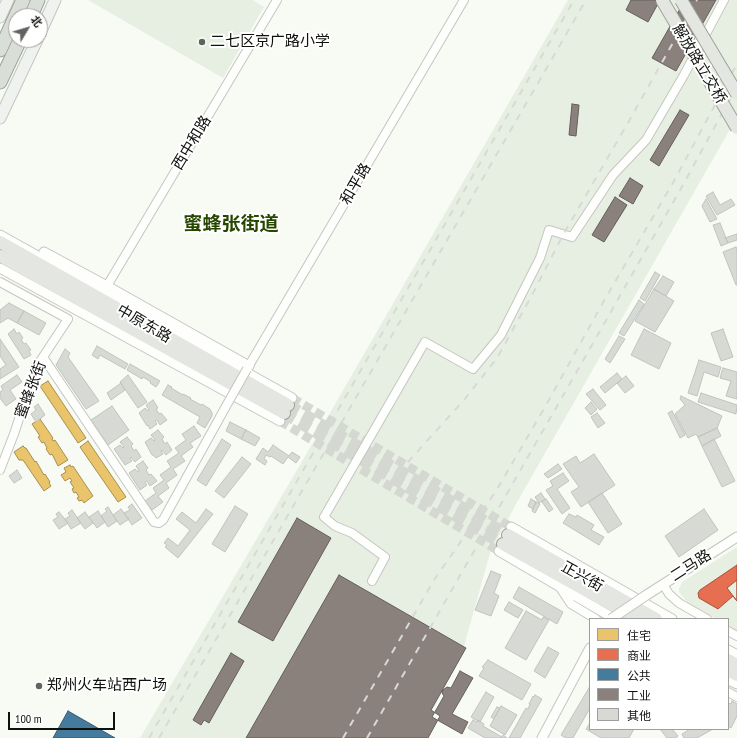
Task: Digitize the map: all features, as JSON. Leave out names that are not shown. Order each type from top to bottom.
[{"type":"highway","points":[[0,50],[23,0]]},
{"type":"highway","points":[[0,82],[16,48]]},
{"type":"main road","points":[[0,17],[8,0]]},
{"type":"main road","points":[[48,15],[55,0]]},
{"type":"main road","name":"解放路立交桥","points":[[662,0],[737,128]]},
{"type":"main road","name":"解放路立交桥","points":[[681,0],[737,94]]},
{"type":"main road","points":[[0,118],[33,48]]},
{"type":"main road","name":"中原东路","points":[[0,242],[286,409]]},
{"type":"main road","name":"中原东路","points":[[0,256],[286,409]]},
{"type":"main road","name":"正兴街","points":[[505,539],[635,618]]},
{"type":"main road","name":"正兴街","points":[[505,539],[654,618]]},
{"type":"street","name":"西中和路","points":[[107,286],[277,0]]},
{"type":"street","name":"和平路","points":[[43,357],[154,522],[163,520],[248,367],[464,0]]},
{"type":"street","points":[[372,581],[386,557],[352,533],[335,526],[324,517],[425,342],[473,369],[501,335],[540,258],[549,230],[572,237],[613,175],[646,140],[684,75],[724,0]]},
{"type":"street","points":[[0,229],[107,286],[248,367]]},
{"type":"street","points":[[0,235],[286,409]]},
{"type":"street","points":[[0,268],[286,409]]},
{"type":"street","name":"蜜蜂张街","points":[[0,282],[68,319],[43,357],[32,380],[0,470]]},
{"type":"street","name":"二马路","points":[[612,618],[737,537]]},
{"type":"street","points":[[505,539],[559,586],[613,618]]},
{"type":"street","points":[[505,539],[670,618]]},
{"type":"street","points":[[663,584],[669,594],[679,604],[705,618]]},
{"type":"street","points":[[559,586],[571,604],[594,618]]},
{"type":"street","points":[[542,738],[589,650]]},
{"type":"shaded area","name":"二七区京广路小学","points":[[88,0],[253,0],[264,7],[223,78]]},
{"type":"shaded area","points":[[568,0],[737,0],[737,117],[516,504],[490,553],[461,657],[429,717],[427,738],[140,738],[304,458]]},
{"type":"shaded area","points":[[737,547],[737,631],[729,627],[729,618],[714,618],[687,602],[679,592],[682,582]]},
{"type":"building: 住宅","points":[[48,381],[86,438],[78,443],[40,386]]},
{"type":"building: 住宅","points":[[40,419],[53,438],[53,441],[55,440],[68,460],[58,466],[52,454],[50,455],[46,449],[47,448],[44,442],[42,443],[38,437],[40,436],[32,424]]},
{"type":"building: 住宅","points":[[88,441],[126,497],[118,502],[80,447]]},
{"type":"building: 住宅","points":[[23,446],[35,462],[36,461],[50,482],[49,483],[51,486],[44,491],[23,460],[19,460],[14,452]]},
{"type":"building: 住宅","points":[[70,465],[71,467],[73,466],[93,496],[84,503],[82,500],[79,501],[77,498],[79,497],[76,492],[74,493],[72,489],[74,488],[70,482],[72,481],[70,478],[65,481],[61,475],[66,472],[64,468]]},
{"type":"building: 商业","points":[[737,565],[737,601],[733,596],[718,609],[699,598],[698,593],[700,590]]},
{"type":"building: 商业","points":[[737,580],[737,601],[727,588]]},
{"type":"building: 公共","points":[[68,711],[115,738],[53,738]]},
{"type":"building: 工业","points":[[631,0],[660,0],[648,22],[626,10]]},
{"type":"building: 工业","points":[[685,0],[716,0],[676,71],[652,58]]},
{"type":"building: 工业","points":[[572,104],[579,105],[576,136],[569,135]]},
{"type":"building: 工业","points":[[680,110],[689,115],[659,166],[650,160]]},
{"type":"building: 工业","points":[[630,178],[643,186],[633,204],[619,196]]},
{"type":"building: 工业","points":[[615,197],[627,205],[604,242],[592,235]]},
{"type":"building: 工业","points":[[297,518],[331,538],[273,641],[238,622]]},
{"type":"building: 工业","points":[[339,575],[466,648],[431,710],[440,716],[428,738],[246,738]]},
{"type":"building: 工业","points":[[231,653],[244,661],[209,723],[204,720],[201,725],[193,720]]},
{"type":"building: 工业","points":[[460,671],[473,678],[452,714],[468,722],[462,734],[432,717],[444,696],[442,693],[443,690],[447,687],[451,688]]},
{"type":"building: 其他","points":[[713,192],[720,205],[731,199],[735,205],[717,215],[706,196]]},
{"type":"building: 其他","points":[[706,199],[717,219],[710,222],[702,206]]},
{"type":"building: 其他","points":[[720,223],[728,243],[721,246],[713,225]]},
{"type":"building: 其他","points":[[737,234],[737,240],[728,243],[725,238]]},
{"type":"building: 其他","points":[[736,247],[737,251],[737,285],[723,252]]},
{"type":"building: 其他","points":[[655,272],[660,275],[645,301],[640,298]]},
{"type":"building: 其他","points":[[663,276],[674,282],[666,296],[654,289]]},
{"type":"building: 其他","points":[[654,289],[674,301],[655,332],[635,321]]},
{"type":"building: 其他","points":[[639,300],[644,304],[624,336],[619,333]]},
{"type":"building: 其他","points":[[9,303],[24,311],[17,323],[8,318],[0,323],[0,310]]},
{"type":"building: 其他","points":[[24,311],[46,323],[39,335],[17,323]]},
{"type":"building: 其他","points":[[14,329],[17,334],[19,332],[23,338],[21,339],[24,344],[26,343],[31,350],[29,351],[31,355],[24,359],[8,334]]},
{"type":"building: 其他","points":[[644,329],[671,343],[659,369],[631,355]]},
{"type":"building: 其他","points":[[723,329],[733,357],[721,361],[711,333]]},
{"type":"building: 其他","points":[[619,336],[625,339],[610,363],[605,359]]},
{"type":"building: 其他","points":[[0,339],[19,367],[0,379],[0,369],[6,365],[0,356]]},
{"type":"building: 其他","points":[[97,346],[128,364],[125,369],[100,355],[98,359],[92,355]]},
{"type":"building: 其他","points":[[65,349],[70,353],[68,357],[99,401],[86,409],[56,365]]},
{"type":"building: 其他","points":[[699,360],[721,367],[718,377],[704,372],[697,396],[688,393]]},
{"type":"building: 其他","points":[[130,364],[160,381],[156,387],[143,377],[142,379],[127,370]]},
{"type":"building: 其他","points":[[723,368],[737,372],[737,399],[726,396],[731,381],[720,378]]},
{"type":"building: 其他","points":[[617,373],[622,379],[605,393],[600,387]]},
{"type":"building: 其他","points":[[17,375],[22,382],[10,390],[16,399],[6,406],[0,398],[0,392],[3,390],[1,386]]},
{"type":"building: 其他","points":[[128,375],[147,402],[138,408],[120,382]]},
{"type":"building: 其他","points":[[626,376],[634,386],[625,393],[617,383]]},
{"type":"building: 其他","points":[[121,383],[125,390],[111,400],[107,393]]},
{"type":"building: 其他","points":[[168,385],[183,395],[191,398],[190,399],[210,409],[212,416],[205,428],[197,423],[200,417],[162,395]]},
{"type":"building: 其他","points":[[593,389],[606,405],[600,410],[586,394]]},
{"type":"building: 其他","points":[[701,393],[737,405],[736,414],[698,402]]},
{"type":"building: 其他","points":[[681,396],[722,416],[717,428],[698,437],[696,434],[688,438],[675,414],[685,405],[680,399]]},
{"type":"building: 其他","points":[[153,400],[158,408],[156,409],[159,414],[161,413],[167,420],[160,425],[157,420],[155,421],[157,424],[150,429],[139,413],[145,408],[148,411],[149,410],[146,405]]},
{"type":"building: 其他","points":[[591,402],[597,409],[591,415],[585,408]]},
{"type":"building: 其他","points":[[38,404],[45,415],[36,422],[31,414],[36,410],[34,407]]},
{"type":"building: 其他","points":[[112,406],[129,430],[108,445],[91,420]]},
{"type":"building: 其他","points":[[672,411],[685,435],[680,438],[668,413]]},
{"type":"building: 其他","points":[[597,413],[605,423],[598,428],[591,417]]},
{"type":"building: 其他","points":[[230,422],[246,430],[241,439],[226,431]]},
{"type":"building: 其他","points":[[194,426],[201,436],[190,443],[193,447],[181,456],[185,461],[173,469],[177,475],[166,483],[169,488],[158,496],[163,502],[152,510],[145,501],[156,493],[153,488],[164,480],[160,475],[171,467],[167,461],[179,453],[175,448],[186,440],[182,434]]},
{"type":"building: 其他","points":[[717,428],[721,436],[702,446],[698,437]]},
{"type":"building: 其他","points":[[158,430],[164,437],[162,439],[165,444],[167,442],[172,450],[166,455],[162,450],[161,451],[163,454],[156,458],[152,455],[145,442],[151,438],[154,441],[155,440],[151,435]]},
{"type":"building: 其他","points":[[246,430],[260,438],[255,446],[241,439]]},
{"type":"building: 其他","points":[[127,437],[133,444],[131,446],[134,451],[136,449],[141,457],[135,462],[131,457],[130,458],[132,461],[125,465],[114,449],[120,445],[123,448],[124,447],[120,442]]},
{"type":"building: 其他","points":[[222,439],[231,445],[206,486],[197,480]]},
{"type":"building: 其他","points":[[714,439],[735,481],[722,487],[702,446]]},
{"type":"building: 其他","points":[[273,445],[289,456],[292,452],[300,457],[296,463],[288,457],[283,464],[271,456],[266,455],[264,459],[267,461],[265,465],[256,459],[263,448],[268,452]]},
{"type":"building: 其他","points":[[594,454],[615,485],[581,507],[571,492],[579,487],[563,464],[576,456],[580,463]]},
{"type":"building: 其他","points":[[242,457],[251,464],[224,498],[215,491]]},
{"type":"building: 其他","points":[[143,461],[148,468],[146,470],[149,475],[151,474],[157,481],[150,486],[147,481],[145,482],[147,485],[140,490],[129,473],[135,469],[138,472],[139,471],[136,466]]},
{"type":"building: 其他","points":[[558,464],[562,469],[548,478],[544,474]]},
{"type":"building: 其他","points":[[17,470],[22,478],[14,483],[9,476]]},
{"type":"building: 其他","points":[[563,473],[569,481],[557,489],[570,508],[562,514],[546,490],[553,486],[550,481]]},
{"type":"building: 其他","points":[[541,493],[545,499],[539,503],[535,497]]},
{"type":"building: 其他","points":[[602,493],[622,524],[608,533],[588,502]]},
{"type":"building: 其他","points":[[531,499],[536,502],[533,509],[528,506]]},
{"type":"building: 其他","points":[[546,499],[553,509],[549,512],[542,502]]},
{"type":"building: 其他","points":[[536,502],[540,504],[535,513],[532,511]]},
{"type":"building: 其他","points":[[132,504],[142,518],[132,525],[124,513],[130,510],[128,507]]},
{"type":"building: 其他","points":[[235,506],[248,514],[225,552],[212,544]]},
{"type":"building: 其他","points":[[108,507],[117,521],[108,527],[101,516],[107,511],[105,509]]},
{"type":"building: 其他","points":[[121,509],[129,519],[120,525],[113,515]]},
{"type":"building: 其他","points":[[206,509],[213,514],[178,558],[165,547],[167,545],[164,543],[168,538],[178,546],[190,530],[176,519],[182,512],[196,523]]},
{"type":"building: 其他","points":[[704,509],[718,530],[679,557],[665,536]]},
{"type":"building: 其他","points":[[72,510],[81,523],[71,529],[65,519],[70,516],[68,513]]},
{"type":"building: 其他","points":[[98,511],[105,522],[97,528],[89,517]]},
{"type":"building: 其他","points":[[59,512],[68,523],[59,529],[53,520],[58,517],[56,514]]},
{"type":"building: 其他","points":[[85,512],[93,523],[85,529],[77,518]]},
{"type":"building: 其他","points":[[569,514],[576,517],[577,515],[594,525],[591,530],[604,537],[599,545],[563,523]]},
{"type":"building: 其他","points":[[491,571],[501,575],[494,593],[499,596],[491,616],[475,610]]},
{"type":"building: 其他","points":[[519,587],[563,612],[557,624],[513,598]]},
{"type":"building: 其他","points":[[509,602],[523,610],[518,618],[504,610]]},
{"type":"building: 其他","points":[[526,611],[542,620],[543,617],[549,620],[526,660],[505,648]]},
{"type":"building: 其他","points":[[548,647],[559,653],[545,678],[534,671]]},
{"type":"building: 其他","points":[[488,660],[531,684],[522,700],[479,676],[484,668],[482,667]]},
{"type":"building: 其他","points":[[589,688],[589,710],[573,738],[566,738],[561,735]]},
{"type":"building: 其他","points":[[486,692],[494,697],[480,722],[471,717]]},
{"type":"building: 其他","points":[[535,695],[542,699],[520,738],[509,738],[526,708],[528,709],[533,696],[534,697]]},
{"type":"building: 其他","points":[[732,701],[737,704],[737,716],[731,728],[729,727],[729,703],[731,704]]},
{"type":"building: 其他","points":[[501,706],[517,715],[505,735],[490,726]]},
{"type":"building: 其他","points":[[497,707],[500,708],[494,719],[491,717]]},
{"type":"building: 其他","points":[[473,720],[477,722],[478,720],[484,724],[483,726],[502,737],[503,735],[507,738],[485,738],[468,728]]},
{"type":"building: 其他","points":[[589,724],[589,730],[633,730],[629,738],[601,738],[586,729]]},
{"type":"building: 其他","points":[[661,730],[673,730],[678,736],[676,738],[667,738]]},
{"type":"building: 其他","points":[[688,730],[711,730],[697,738],[684,738],[682,734]]},
{"type":"tunnel","points":[[292,398],[511,527]]},
{"type":"tunnel","points":[[288,405],[508,535]]},
{"type":"tunnel","points":[[284,413],[503,544]]},
{"type":"tunnel","points":[[280,421],[499,551]]},
{"type":"railway","points":[[149,738],[574,0]]},
{"type":"railway","points":[[159,738],[586,0]]},
{"type":"railway","points":[[389,483],[464,400],[497,358],[563,235],[697,0]]},
{"type":"railway","points":[[343,738],[434,580],[496,491],[674,181],[737,64]]},
{"type":"railway","points":[[367,738],[683,185],[737,86]]},
{"type":"place","name":"二七区京广路小学","points":[[202,42]]},
{"type":"place","name":"郑州火车站西广场","points":[[39,686]]},
{"type":"district","name":"蜜蜂张街道","points":[[231,225]]}]
